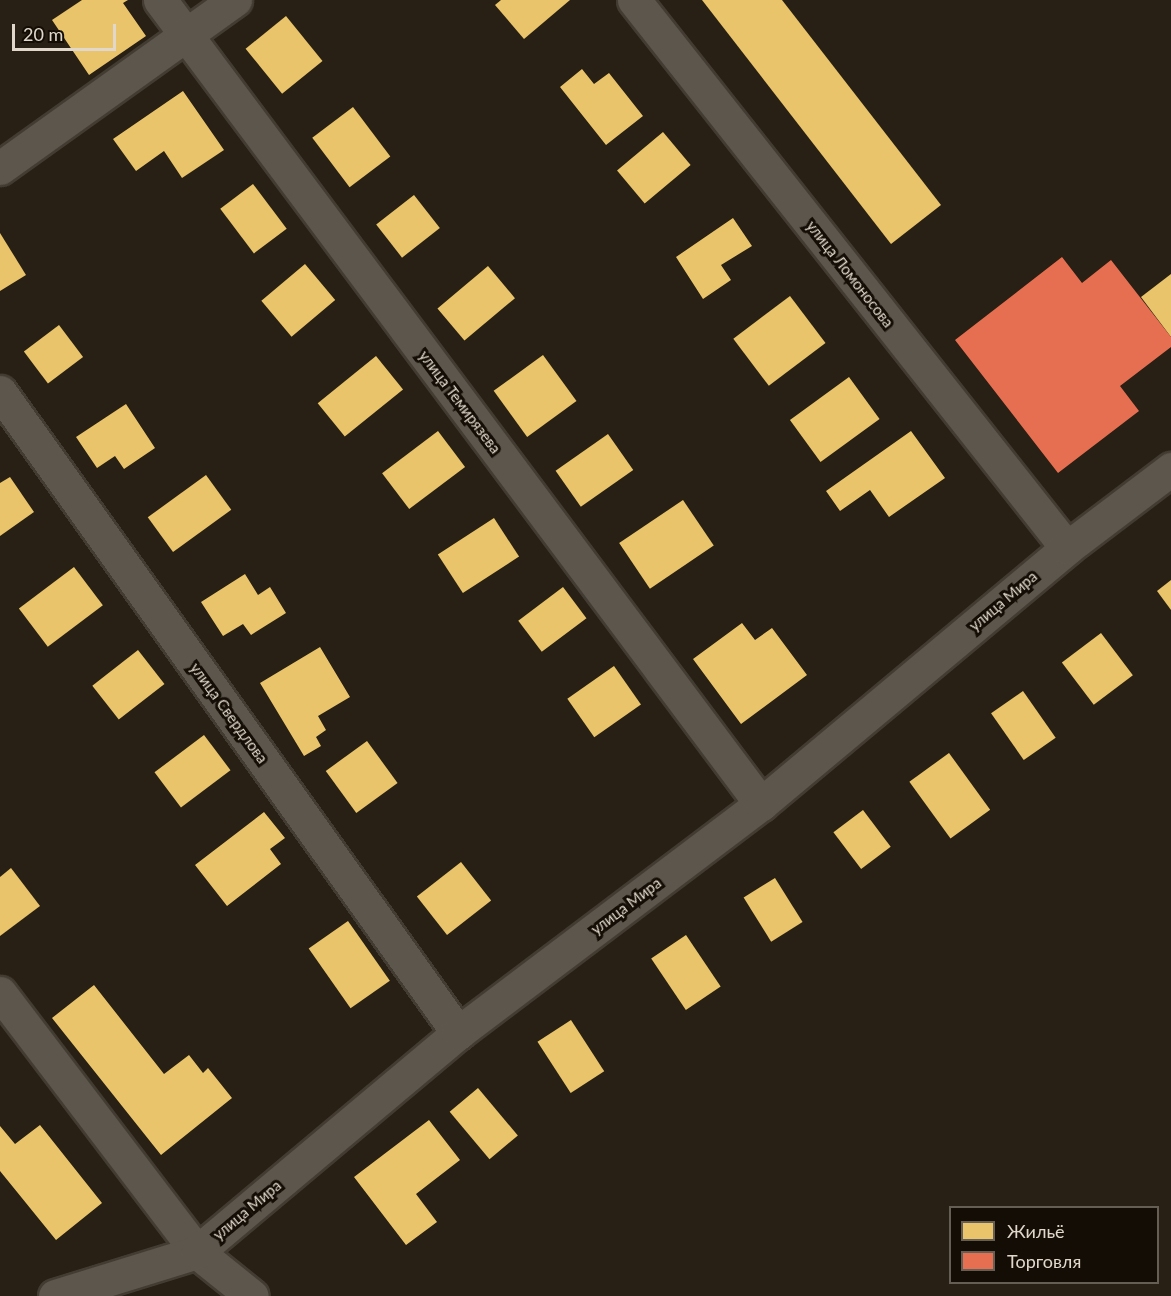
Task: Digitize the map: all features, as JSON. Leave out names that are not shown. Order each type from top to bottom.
[{"type":"street","name":"улица Темирязева","points":[[160,0],[761,804]]},
{"type":"street","points":[[0,168],[187,37],[235,0]]},
{"type":"street","name":"улица Ломоносова","points":[[634,0],[1067,548]]},
{"type":"street","name":"улица Свердлова","points":[[0,392],[458,1033]]},
{"type":"street","name":"улица Мира","points":[[55,1296],[197,1252],[458,1033],[761,804],[1067,548],[1171,469]]},
{"type":"street","points":[[0,993],[197,1252],[252,1296]]},
{"type":"building: Жильё","points":[[82,0],[128,0],[123,3],[146,36],[89,75],[52,20]]},
{"type":"building: Жильё","points":[[501,0],[570,0],[524,39],[495,5]]},
{"type":"building: Жильё","points":[[702,0],[782,0],[941,205],[891,244]]},
{"type":"building: Жильё","points":[[286,16],[323,61],[282,94],[246,49]]},
{"type":"building: Жильё","points":[[582,69],[594,84],[609,73],[643,116],[606,145],[560,87]]},
{"type":"building: Жильё","points":[[183,91],[224,150],[182,178],[164,151],[136,171],[113,139]]},
{"type":"building: Жильё","points":[[353,107],[390,157],[350,187],[312,138]]},
{"type":"building: Жильё","points":[[663,132],[691,165],[645,204],[617,171]]},
{"type":"building: Жильё","points":[[253,184],[287,229],[254,253],[220,209]]},
{"type":"building: Жильё","points":[[414,195],[440,228],[402,258],[376,225]]},
{"type":"building: Жильё","points":[[733,218],[752,246],[721,265],[731,280],[703,299],[676,257]]},
{"type":"building: Жильё","points":[[0,233],[26,275],[0,291]]},
{"type":"building: Жильё","points":[[305,264],[335,300],[292,337],[261,301]]},
{"type":"building: Жильё","points":[[488,266],[515,298],[464,341],[437,308]]},
{"type":"building: Жильё","points":[[1171,274],[1171,337],[1141,297]]},
{"type":"building: Жильё","points":[[790,296],[826,343],[769,386],[733,339]]},
{"type":"building: Жильё","points":[[59,325],[83,357],[48,383],[24,351]]},
{"type":"building: Жильё","points":[[543,355],[577,401],[527,437],[494,391]]},
{"type":"building: Жильё","points":[[376,356],[403,389],[345,437],[318,403]]},
{"type":"building: Жильё","points":[[849,377],[880,419],[821,462],[790,420]]},
{"type":"building: Жильё","points":[[126,404],[155,448],[124,469],[115,456],[97,468],[76,437]]},
{"type":"building: Жильё","points":[[438,431],[465,467],[409,509],[382,473]]},
{"type":"building: Жильё","points":[[911,431],[945,478],[889,517],[870,490],[840,511],[826,491]]},
{"type":"building: Жильё","points":[[608,434],[633,470],[581,507],[556,471]]},
{"type":"building: Жильё","points":[[206,475],[231,510],[173,552],[148,517]]},
{"type":"building: Жильё","points":[[10,477],[34,512],[0,536],[0,483]]},
{"type":"building: Жильё","points":[[683,500],[714,546],[650,589],[619,543]]},
{"type":"building: Жильё","points":[[494,518],[519,557],[463,593],[438,554]]},
{"type":"building: Жильё","points":[[74,567],[103,605],[48,647],[19,609]]},
{"type":"building: Жильё","points":[[245,574],[258,595],[270,587],[286,613],[251,635],[243,624],[223,636],[201,602]]},
{"type":"building: Жильё","points":[[1171,580],[1171,610],[1157,591]]},
{"type":"building: Жильё","points":[[563,587],[586,618],[542,652],[518,621]]},
{"type":"building: Жильё","points":[[742,623],[755,640],[772,628],[807,675],[741,724],[693,659]]},
{"type":"building: Жильё","points":[[1101,633],[1133,675],[1094,705],[1062,662]]},
{"type":"building: Жильё","points":[[320,647],[350,697],[318,716],[326,730],[316,737],[321,746],[304,756],[260,683]]},
{"type":"building: Жильё","points":[[138,650],[164,684],[119,720],[92,686]]},
{"type":"building: Жильё","points":[[614,666],[641,705],[594,737],[567,699]]},
{"type":"building: Жильё","points":[[1023,691],[1056,738],[1024,760],[991,713]]},
{"type":"building: Жильё","points":[[204,735],[230,770],[181,807],[154,772]]},
{"type":"building: Жильё","points":[[367,741],[398,783],[356,813],[326,771]]},
{"type":"building: Жильё","points":[[949,753],[990,810],[951,838],[909,782]]},
{"type":"building: Жильё","points":[[863,810],[891,847],[861,869],[833,832]]},
{"type":"building: Жильё","points":[[264,812],[285,838],[270,849],[281,864],[227,906],[195,865]]},
{"type":"building: Жильё","points":[[461,862],[491,901],[447,935],[417,896]]},
{"type":"building: Жильё","points":[[11,868],[40,906],[0,936],[0,877]]},
{"type":"building: Жильё","points":[[775,878],[803,922],[771,942],[744,898]]},
{"type":"building: Жильё","points":[[348,921],[390,981],[351,1008],[309,949]]},
{"type":"building: Жильё","points":[[686,935],[721,986],[686,1010],[651,958]]},
{"type":"building: Жильё","points":[[94,985],[164,1074],[189,1055],[203,1073],[208,1068],[232,1098],[161,1155],[52,1018]]},
{"type":"building: Жильё","points":[[571,1020],[604,1071],[571,1093],[537,1042]]},
{"type":"building: Жильё","points":[[478,1088],[518,1135],[490,1159],[450,1112]]},
{"type":"building: Жильё","points":[[429,1120],[460,1160],[416,1194],[437,1222],[406,1245],[354,1177]]},
{"type":"building: Жильё","points":[[40,1125],[102,1203],[56,1240],[0,1171],[0,1126],[15,1144]]},
{"type":"building: Торговля","points":[[1062,257],[1082,283],[1111,260],[1171,337],[1171,347],[1120,386],[1139,411],[1058,473],[955,340]]}]
